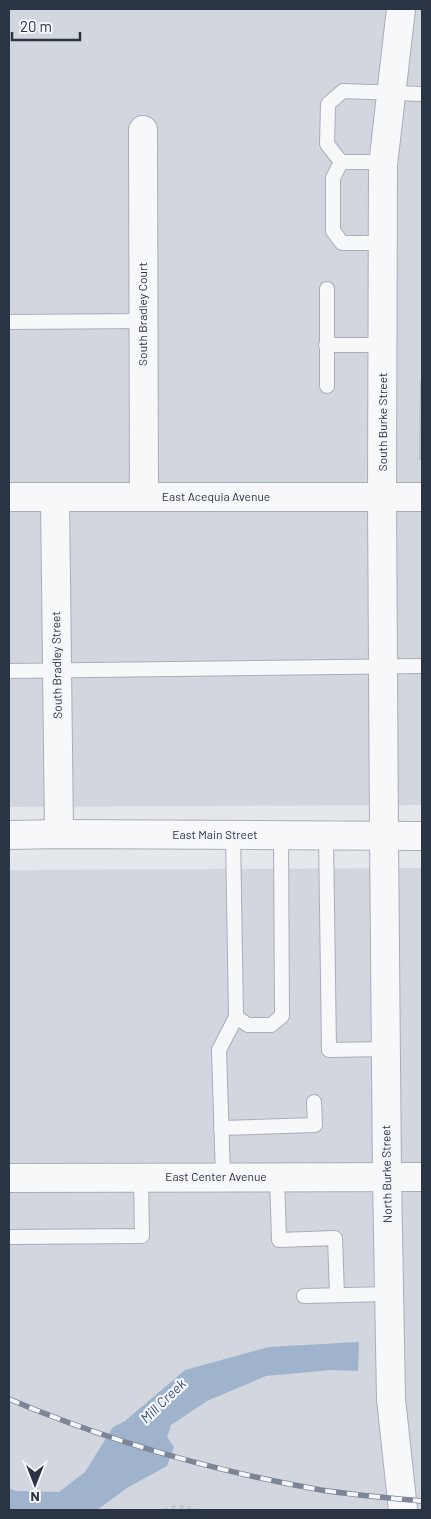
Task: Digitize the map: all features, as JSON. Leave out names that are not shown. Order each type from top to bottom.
[{"type":"street","name":"South Burke Street","points":[[384,836],[383,162],[401,9]]},
{"type":"street","name":"South Bradley Court","points":[[143,130],[144,497]]},
{"type":"street","name":"East Acequia Avenue","points":[[9,497],[422,496]]},
{"type":"street","name":"South Bradley Street","points":[[55,497],[59,834]]},
{"type":"street","name":"East Main Street","points":[[9,835],[422,836]]},
{"type":"street","name":"North Burke Street","points":[[384,836],[391,1399],[403,1510]]},
{"type":"street","name":"East Center Avenue","points":[[9,1178],[422,1176]]},
{"type":"lane","points":[[341,162],[327,144],[328,104],[343,91],[422,94]]},
{"type":"lane","points":[[341,162],[383,162]]},
{"type":"lane","points":[[341,162],[334,178],[333,231],[342,243],[383,243]]},
{"type":"lane","points":[[327,289],[327,386]]},
{"type":"lane","points":[[9,322],[143,321]]},
{"type":"lane","points":[[326,345],[383,345]]},
{"type":"lane","points":[[9,671],[422,666]]},
{"type":"lane","points":[[222,1177],[219,1050],[236,1017],[233,835]]},
{"type":"lane","points":[[236,1017],[248,1025],[271,1024],[282,1016],[281,836]]},
{"type":"lane","points":[[326,836],[329,1050],[386,1048]]},
{"type":"lane","points":[[221,1128],[315,1125],[314,1102]]},
{"type":"lane","points":[[9,1237],[142,1236],[141,1177]]},
{"type":"lane","points":[[277,1177],[279,1240],[335,1238],[336,1295]]},
{"type":"lane","points":[[304,1296],[389,1294]]},
{"type":"path","points":[[164,1510],[170,1508],[199,1510]]},
{"type":"shaded area","points":[[9,9],[422,9],[422,805],[9,807]]},
{"type":"shaded area","points":[[422,868],[422,1510],[9,1510],[9,870]]},
{"type":"water","name":"Mill Creek","points":[[359,1342],[358,1371],[331,1370],[266,1376],[207,1401],[171,1425],[167,1437],[174,1447],[167,1466],[127,1488],[97,1510],[9,1510],[9,1488],[16,1491],[59,1492],[85,1472],[113,1427],[125,1421],[185,1370],[269,1347]]},
{"type":"building","points":[[420,379],[422,379],[422,460],[419,460]]},
{"type":"railway","points":[[9,1399],[123,1441],[241,1474],[321,1490],[422,1501]]}]
